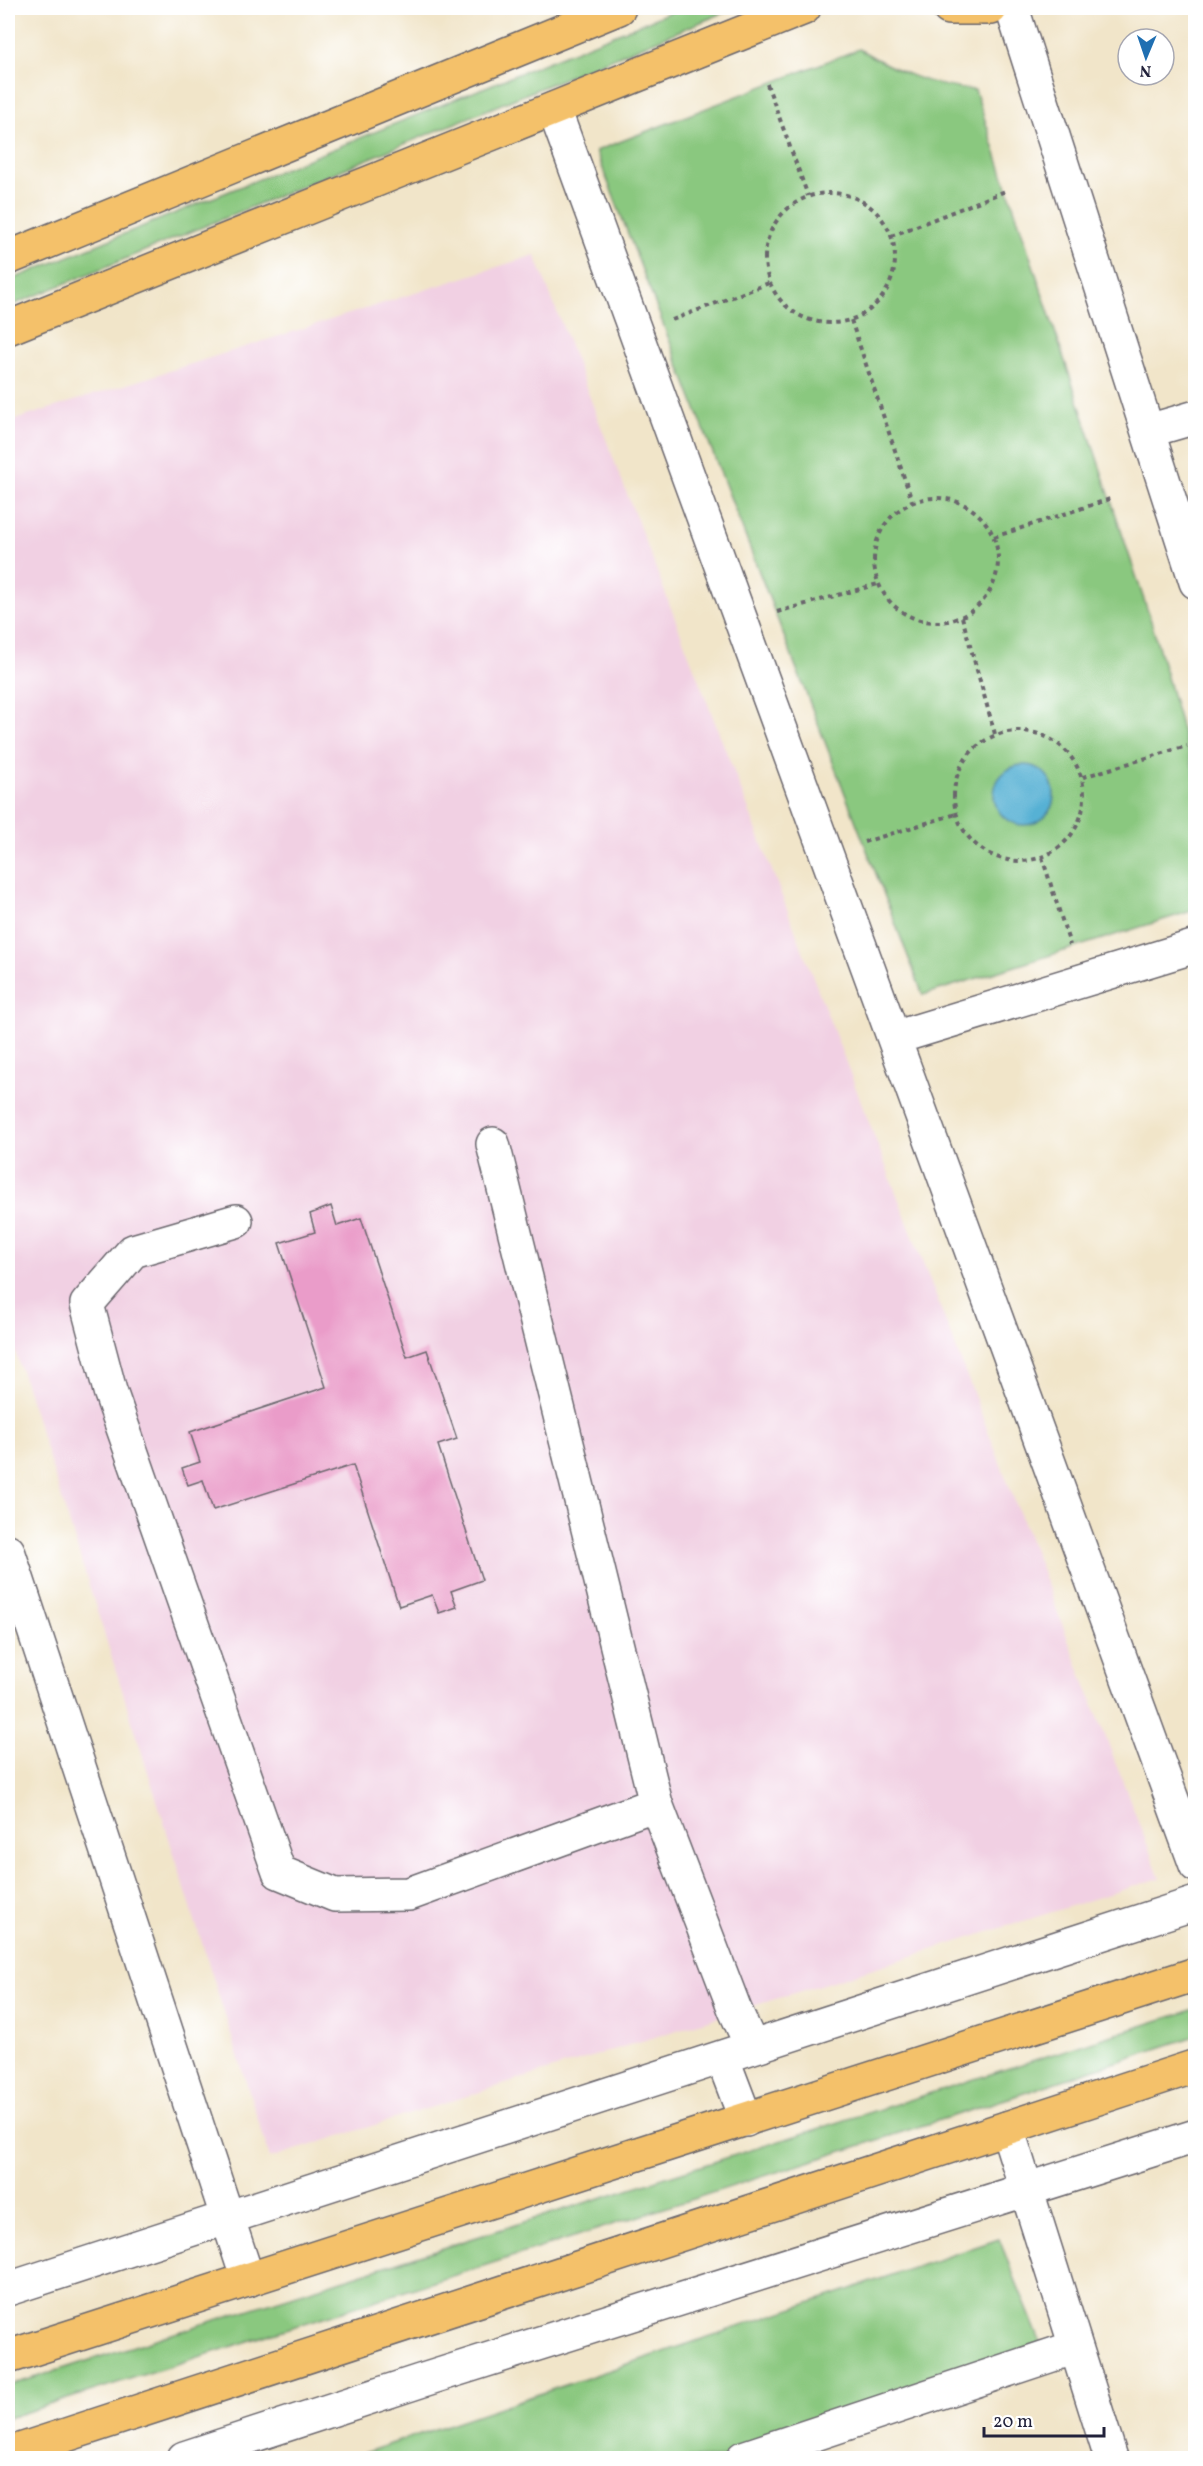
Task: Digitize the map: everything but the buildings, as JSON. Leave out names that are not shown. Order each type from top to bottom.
[{"type":"main road","points":[[8,258],[619,8]]},
{"type":"main road","points":[[8,328],[804,8]]},
{"type":"main road","points":[[949,8],[958,10],[991,8]]},
{"type":"main road","points":[[8,2357],[1196,1974]]},
{"type":"main road","points":[[8,2454],[1196,2066]]},
{"type":"street","points":[[1012,8],[1196,582]]},
{"type":"street","points":[[554,109],[1196,1865]]},
{"type":"street","points":[[1148,431],[1196,417]]},
{"type":"street","points":[[894,1038],[1196,946]]},
{"type":"street","points":[[493,1144],[656,1804],[735,2010],[737,2052],[746,2120]]},
{"type":"street","points":[[236,1221],[133,1251],[87,1304],[110,1391],[279,1872],[335,1895],[409,1894],[656,1804]]},
{"type":"street","points":[[8,1551],[13,1580],[248,2280]]},
{"type":"street","points":[[8,2289],[1196,1904]]},
{"type":"street","points":[[1008,2128],[1112,2458]]},
{"type":"street","points":[[194,2457],[431,2377],[1196,2136]]},
{"type":"street","points":[[743,2458],[1076,2347]]},
{"type":"path","points":[[767,84],[808,196]]},
{"type":"path","points":[[891,236],[1008,190]]},
{"type":"path","points":[[830,192],[852,196],[871,207],[886,224],[895,244],[896,267],[889,288],[876,306],[857,319],[837,324],[816,322],[796,314],[780,301],[769,283],[764,262],[766,241],[775,222],[789,207],[808,196],[830,192]]},
{"type":"path","points":[[663,323],[769,283]]},
{"type":"path","points":[[851,320],[912,501]]},
{"type":"path","points":[[933,497],[955,500],[974,510],[988,525],[997,545],[998,567],[992,588],[980,605],[962,617],[943,622],[922,621],[903,614],[888,601],[878,584],[873,565],[874,545],[882,526],[895,512],[912,501],[933,497]]},
{"type":"path","points":[[993,537],[1110,499]]},
{"type":"path","points":[[775,613],[878,584]]},
{"type":"path","points":[[962,617],[995,734]]},
{"type":"path","points":[[1016,729],[1038,732],[1058,742],[1073,758],[1083,777],[1085,799],[1081,820],[1069,838],[1053,852],[1042,857],[1011,861],[990,855],[972,842],[956,814],[955,782],[963,762],[976,746],[995,734],[1016,729]]},
{"type":"path","points":[[1083,777],[1187,746]]},
{"type":"path","points":[[864,842],[956,814]]},
{"type":"path","points":[[1042,857],[1071,948]]},
{"type":"shaded area","points":[[535,255],[1160,1878],[270,2158],[8,1329],[8,422]]},
{"type":"green space","points":[[680,8],[735,8],[8,307],[8,281]]},
{"type":"green space","points":[[859,49],[914,77],[975,90],[1151,621],[1195,775],[1195,910],[923,995],[596,151]]},
{"type":"green space","points":[[1195,2009],[1195,2036],[1015,2096],[8,2418],[8,2386]]},
{"type":"green space","points":[[999,2239],[1046,2356],[730,2458],[349,2458]]},
{"type":"water","points":[[1018,765],[1030,765],[1046,773],[1052,783],[1054,795],[1052,807],[1046,817],[1030,825],[1018,825],[1002,817],[994,801],[994,789],[1002,773]]}]
